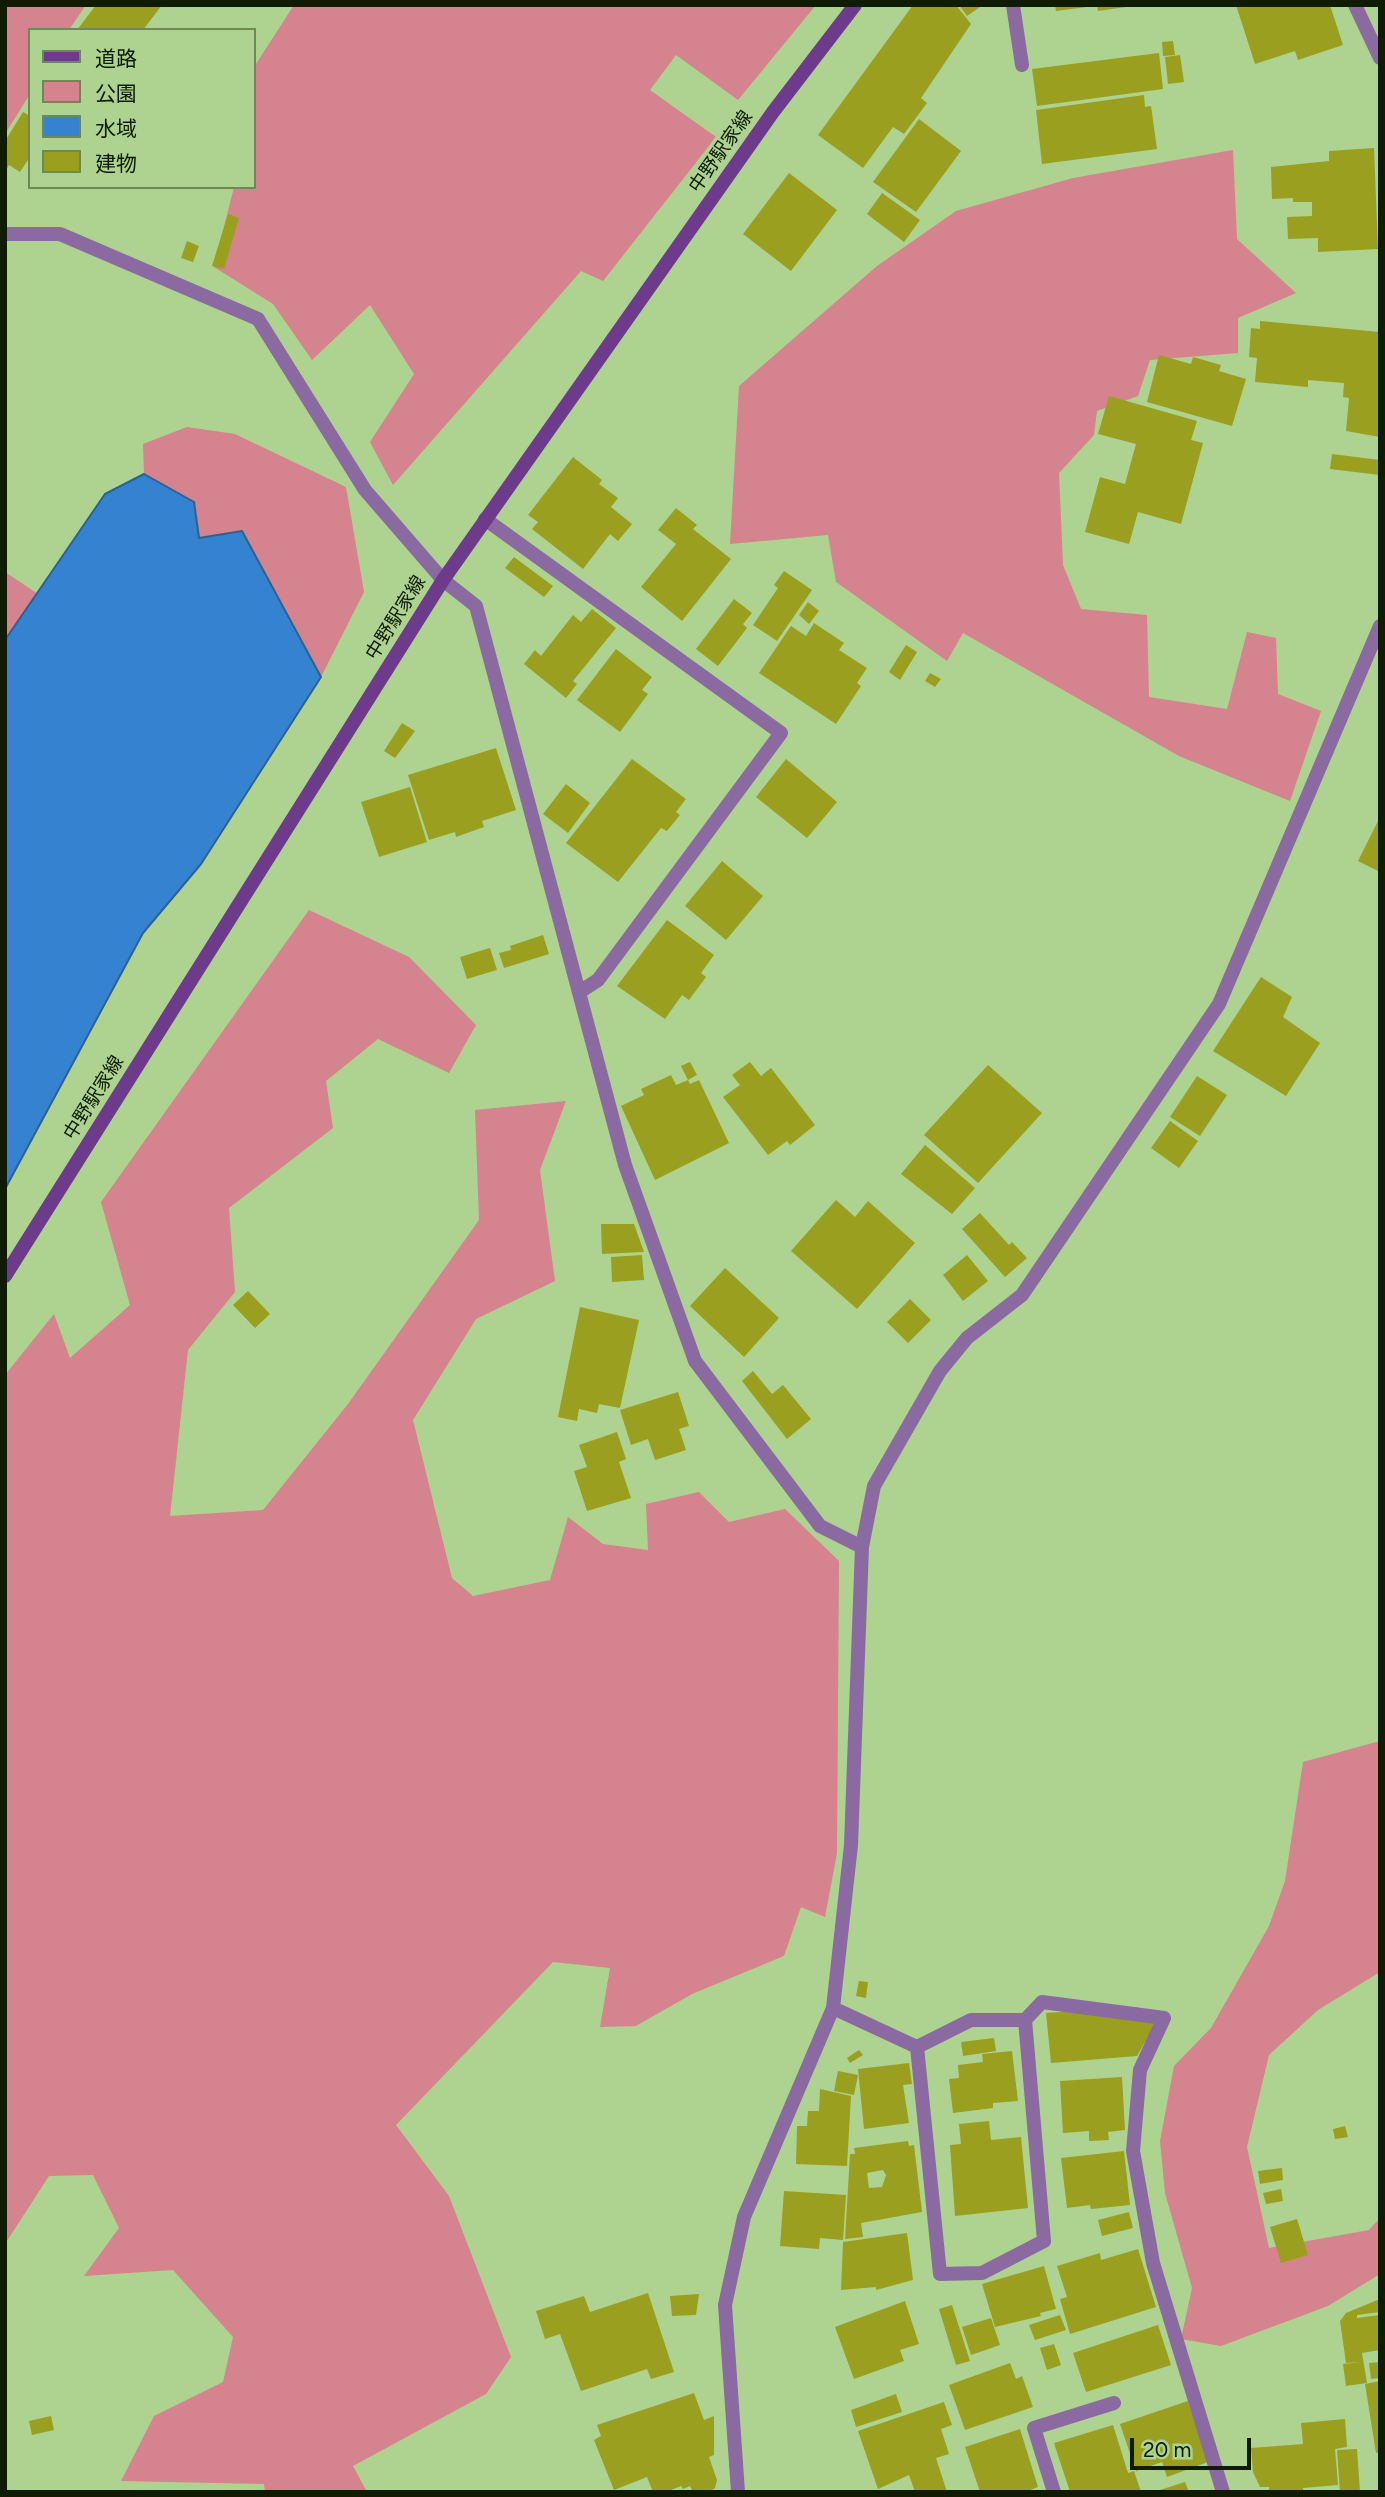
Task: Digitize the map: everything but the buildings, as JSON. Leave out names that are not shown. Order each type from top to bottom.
[{"type":"main road","name":"中野駅家線","points":[[5,1276],[443,580],[773,112],[855,5]]},
{"type":"street","points":[[1013,5],[1022,65]]},
{"type":"street","points":[[1355,5],[1380,58]]},
{"type":"street","points":[[5,234],[60,233],[258,319],[365,490],[443,580],[476,606],[581,991],[625,1165],[695,1361],[820,1526],[862,1547]]},
{"type":"street","points":[[485,519],[781,733],[598,980],[581,991]]},
{"type":"street","points":[[738,2492],[726,2305],[744,2217],[832,2008],[850,1845],[862,1547],[874,1486],[940,1371],[967,1338],[1022,1295],[1220,1004],[1380,626]]},
{"type":"street","points":[[917,2047],[971,2020],[1025,2020],[1042,2002],[1164,2018],[1140,2070],[1133,2151],[1153,2263],[1223,2492]]},
{"type":"street","points":[[832,2008],[917,2047]]},
{"type":"street","points":[[917,2047],[940,2274],[982,2273],[1044,2241],[1025,2020]]},
{"type":"street","points":[[1054,2492],[1034,2428],[1114,2403]]},
{"type":"green space","points":[[5,5],[86,5],[70,28],[28,28],[28,97],[5,134]]},
{"type":"green space","points":[[294,5],[816,5],[738,100],[676,55],[650,90],[716,137],[603,281],[581,271],[393,485],[370,442],[414,374],[370,305],[312,360],[273,304],[214,267],[234,189],[256,189],[256,64]]},
{"type":"green space","points":[[1233,150],[1237,239],[1296,293],[1238,318],[1238,353],[1150,360],[1138,396],[1097,411],[1094,435],[1059,473],[1063,565],[1081,609],[1147,615],[1149,697],[1227,709],[1247,632],[1276,638],[1278,694],[1321,711],[1290,801],[1179,756],[963,633],[947,661],[836,582],[828,535],[730,544],[739,386],[877,266],[956,211],[1073,178]]},
{"type":"green space","points":[[187,427],[235,434],[346,487],[364,592],[321,677],[242,531],[199,538],[194,502],[144,474],[143,444]]},
{"type":"green space","points":[[5,572],[38,594],[5,640]]},
{"type":"green space","points":[[309,910],[409,957],[476,1025],[449,1073],[378,1039],[326,1081],[333,1128],[229,1208],[235,1292],[188,1350],[170,1516],[263,1510],[348,1404],[479,1220],[475,1110],[566,1101],[540,1170],[555,1281],[476,1319],[413,1420],[452,1578],[473,1596],[550,1580],[568,1517],[603,1544],[648,1550],[646,1504],[699,1492],[729,1522],[785,1509],[839,1561],[837,1853],[825,1917],[801,1907],[784,1956],[692,1994],[636,2026],[600,2027],[610,1968],[553,1962],[396,2125],[449,2196],[511,2357],[486,2394],[353,2466],[367,2492],[265,2492],[264,2484],[121,2481],[154,2416],[223,2382],[233,2337],[173,2270],[84,2276],[119,2228],[93,2175],[49,2176],[5,2244],[5,1375],[54,1314],[70,1358],[130,1305],[101,1202]]},
{"type":"green space","points":[[1380,1741],[1380,1972],[1318,2010],[1269,2055],[1247,2147],[1269,2248],[1369,2230],[1380,2218],[1380,2274],[1328,2306],[1221,2346],[1181,2339],[1192,2288],[1165,2193],[1160,2141],[1174,2066],[1211,2028],[1269,1926],[1285,1881],[1303,1762]]},
{"type":"water","points":[[144,474],[194,502],[199,538],[242,531],[321,677],[201,864],[143,933],[5,1189],[5,640],[105,494]]}]
